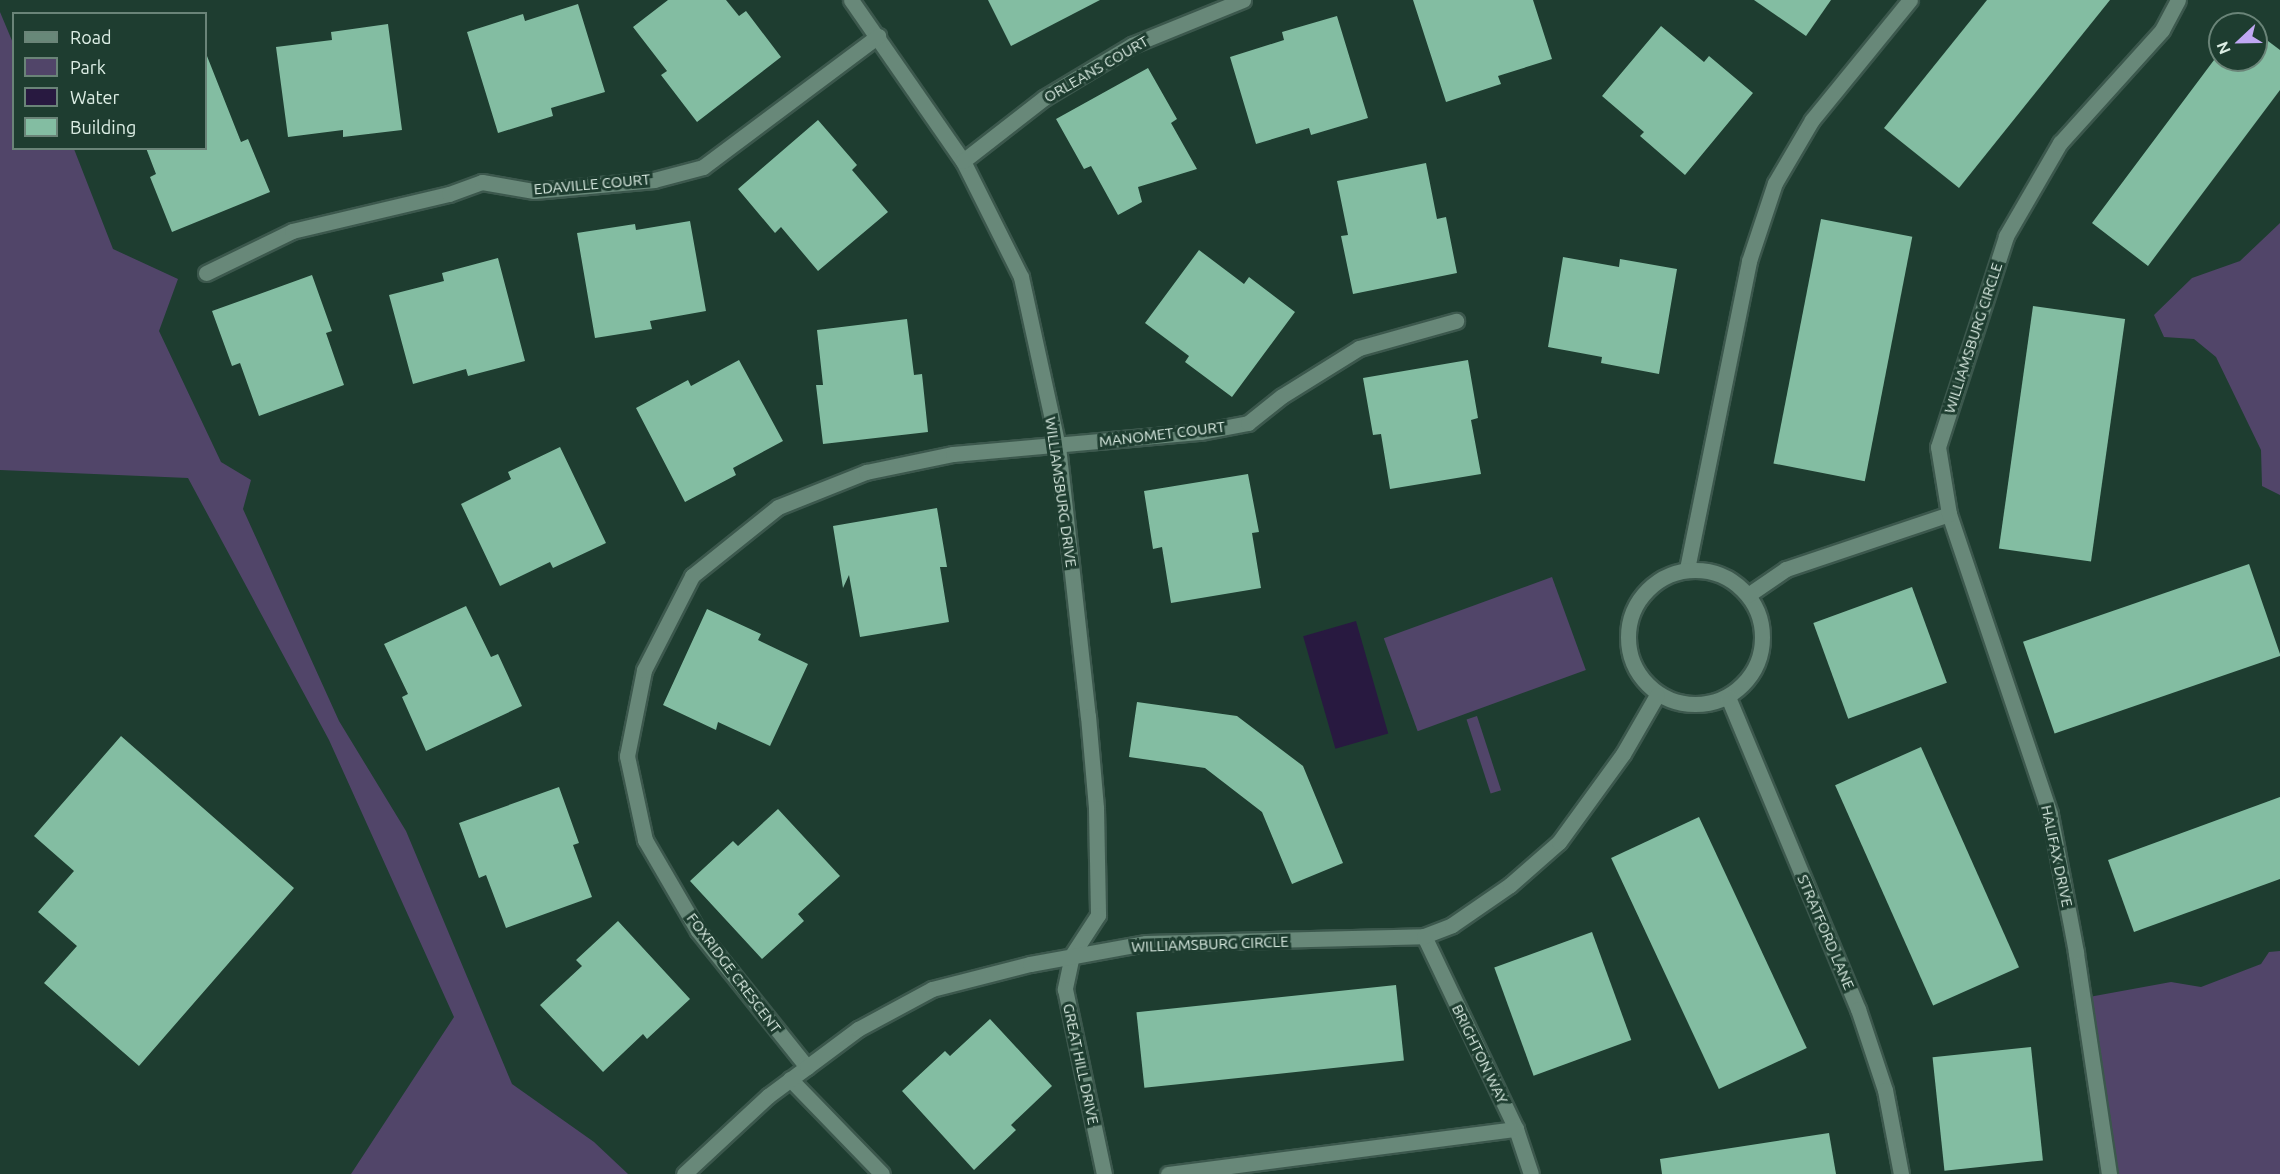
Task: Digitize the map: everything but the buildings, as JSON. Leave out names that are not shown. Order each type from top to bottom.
[{"type":"street","name":"WILLIAMSBURG DRIVE","points":[[851,0],[963,161],[1021,277],[1058,446],[1096,808],[1098,915],[1072,955]]},
{"type":"street","name":"ORLEANS COURT","points":[[963,161],[1044,98],[1132,45],[1243,0]]},
{"type":"street","points":[[1687,569],[1749,261],[1775,183],[1812,120],[1910,0]]},
{"type":"street","name":"WILLIAMSBURG CIRCLE","points":[[1949,514],[1938,447],[2006,236],[2060,142],[2162,30],[2178,0]]},
{"type":"street","name":"EDAVILLE COURT","points":[[206,273],[292,231],[449,194],[482,182],[534,191],[654,180],[703,167],[878,36]]},
{"type":"street","name":"MANOMET COURT","points":[[1058,446],[1201,432],[1248,423],[1282,396],[1359,348],[1456,321]]},
{"type":"street","name":"FOXRIDGE CRESCENT","points":[[807,1067],[698,931],[645,840],[627,756],[644,670],[692,576],[778,507],[866,472],[953,454],[1058,446]]},
{"type":"street","points":[[1748,595],[1786,570],[1949,514]]},
{"type":"street","name":"HALIFAX DRIVE","points":[[1949,514],[2050,814],[2076,952],[2109,1174]]},
{"type":"street","points":[[1687,569],[1721,574],[1748,595],[1761,621],[1761,651],[1750,678],[1728,697],[1704,705],[1680,704],[1657,695],[1630,662],[1628,621],[1649,585],[1687,569]]},
{"type":"street","name":"WILLIAMSBURG CIRCLE","points":[[684,1174],[790,1079],[858,1029],[932,989],[1072,955],[1146,943],[1424,936],[1452,925],[1510,885],[1559,842],[1623,754],[1657,695]]},
{"type":"street","name":"STRATFORD LANE","points":[[1728,697],[1858,1009],[1885,1090],[1901,1174]]},
{"type":"street","name":"BRIGHTON WAY","points":[[1424,936],[1516,1129],[1530,1174]]},
{"type":"street","name":"GREAT HILL DRIVE","points":[[1072,955],[1065,989],[1104,1174]]},
{"type":"street","points":[[790,1079],[882,1174]]},
{"type":"street","points":[[1167,1174],[1516,1129]]},
{"type":"green space","points":[[0,12],[12,41],[12,150],[74,150],[113,249],[178,279],[159,331],[221,462],[251,480],[243,509],[339,721],[406,831],[512,1084],[594,1142],[628,1174],[351,1174],[454,1017],[329,740],[188,478],[0,470]]},
{"type":"green space","points":[[2280,223],[2280,495],[2262,486],[2261,450],[2216,357],[2194,339],[2164,337],[2154,315],[2192,278],[2240,261]]},
{"type":"green space","points":[[1552,577],[1586,670],[1418,731],[1384,638]]},
{"type":"green space","points":[[1477,716],[1501,790],[1491,794],[1467,719]]},
{"type":"green space","points":[[2280,951],[2280,1174],[2109,1174],[2089,997],[2171,982],[2201,987],[2261,964],[2269,952]]},
{"type":"water","points":[[1356,621],[1388,733],[1335,749],[1303,636]]}]
